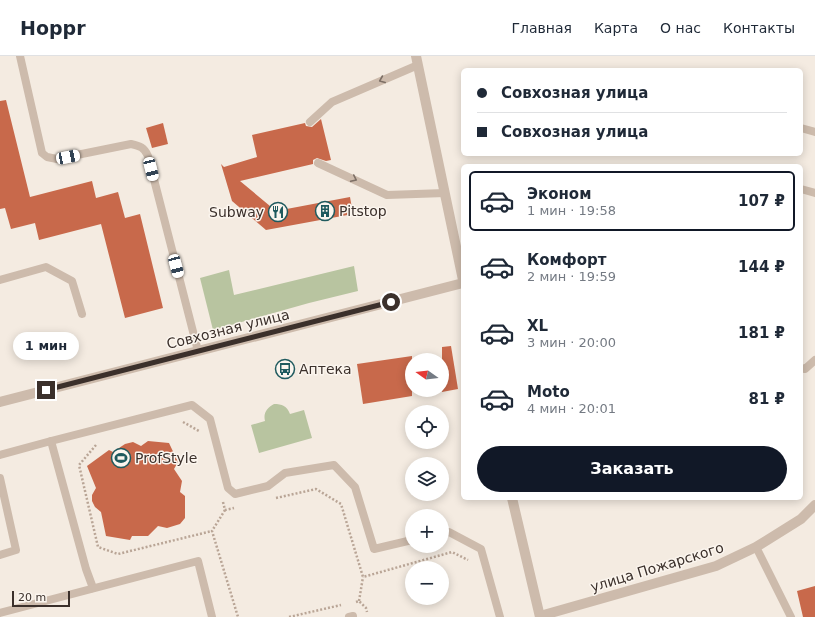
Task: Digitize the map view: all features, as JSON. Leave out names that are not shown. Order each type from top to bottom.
[{"type":"street","points":[[417,61],[461,270]]},
{"type":"street","name":"Совхозная улица","points":[[0,402],[461,285]]},
{"type":"street","points":[[512,500],[540,616]]},
{"type":"street","name":"улица Пожарского","points":[[540,616],[716,566],[756,547],[801,519],[815,505]]},
{"type":"lane","points":[[20,56],[42,153],[47,157],[57,159],[131,144],[141,146],[145,149],[198,351]]},
{"type":"lane","points":[[310,122],[332,102],[417,61]]},
{"type":"lane","points":[[803,129],[815,132]]},
{"type":"lane","points":[[318,163],[387,195],[445,193]]},
{"type":"lane","points":[[803,190],[815,193]]},
{"type":"lane","points":[[0,280],[46,267],[72,280],[82,314]]},
{"type":"lane","points":[[803,368],[805,369],[815,360]]},
{"type":"lane","points":[[0,455],[192,405],[210,419],[228,488],[235,494],[268,486],[285,473],[334,465],[355,487],[374,549],[405,542]]},
{"type":"lane","points":[[51,441],[86,569],[93,588]]},
{"type":"lane","points":[[0,478],[16,550],[0,555]]},
{"type":"lane","points":[[449,532],[481,549],[500,617]]},
{"type":"lane","points":[[756,547],[791,617]]},
{"type":"lane","points":[[0,613],[198,561],[212,617]]},
{"type":"lane","points":[[349,617],[353,617]]},
{"type":"path","points":[[179,419],[199,432]]},
{"type":"path","points":[[102,443],[95,445],[79,465],[98,547],[118,554],[212,530],[225,510],[240,507]]},
{"type":"path","points":[[271,500],[316,489],[341,504],[363,577],[359,601]]},
{"type":"path","points":[[220,496],[225,510]]},
{"type":"path","points":[[212,530],[238,617]]},
{"type":"path","points":[[363,577],[452,552],[473,562]]},
{"type":"path","points":[[351,603],[359,601]]},
{"type":"path","points":[[359,601],[366,608],[368,617]]},
{"type":"path","points":[[289,617],[344,605]]},
{"type":"green space","points":[[354,266],[358,291],[213,330],[200,278],[229,270],[234,295]]},
{"type":"green space","points":[[274,404],[284,406],[290,414],[304,410],[312,438],[259,453],[251,425],[265,421],[266,411]]},
{"type":"building","points":[[6,100],[30,197],[92,181],[96,198],[118,192],[125,218],[140,214],[163,308],[125,318],[101,224],[39,240],[35,223],[11,229],[5,208],[0,209],[0,101]]},
{"type":"building","points":[[321,119],[331,160],[326,161],[317,158],[313,160],[313,164],[240,181],[276,211],[350,197],[353,214],[266,230],[232,201],[221,164],[224,167],[257,157],[252,135],[305,123],[306,126],[312,127]]},
{"type":"building","points":[[163,123],[168,144],[152,148],[146,128]]},
{"type":"building","points":[[451,346],[458,389],[449,391],[449,353],[442,353],[442,347]]},
{"type":"building","points":[[405,357],[406,397],[363,404],[357,364]]},
{"type":"building","points":[[148,441],[169,443],[178,462],[174,469],[182,481],[180,492],[185,496],[185,518],[180,524],[167,528],[158,526],[148,536],[132,536],[130,540],[106,536],[101,512],[95,507],[92,501],[92,495],[96,488],[87,466],[109,450],[113,452],[125,444],[133,442],[141,446]]},
{"type":"building","points":[[815,586],[815,617],[803,617],[797,591]]},
{"type":"place","name":"Pitstop","points":[[325,211]]},
{"type":"place","name":"Subway","points":[[278,212]]},
{"type":"place","name":"Аптека","points":[[285,369]]},
{"type":"place","name":"ProfStyle","points":[[121,458]]},
{"type":"route","points":[[46,390],[391,302]]}]
